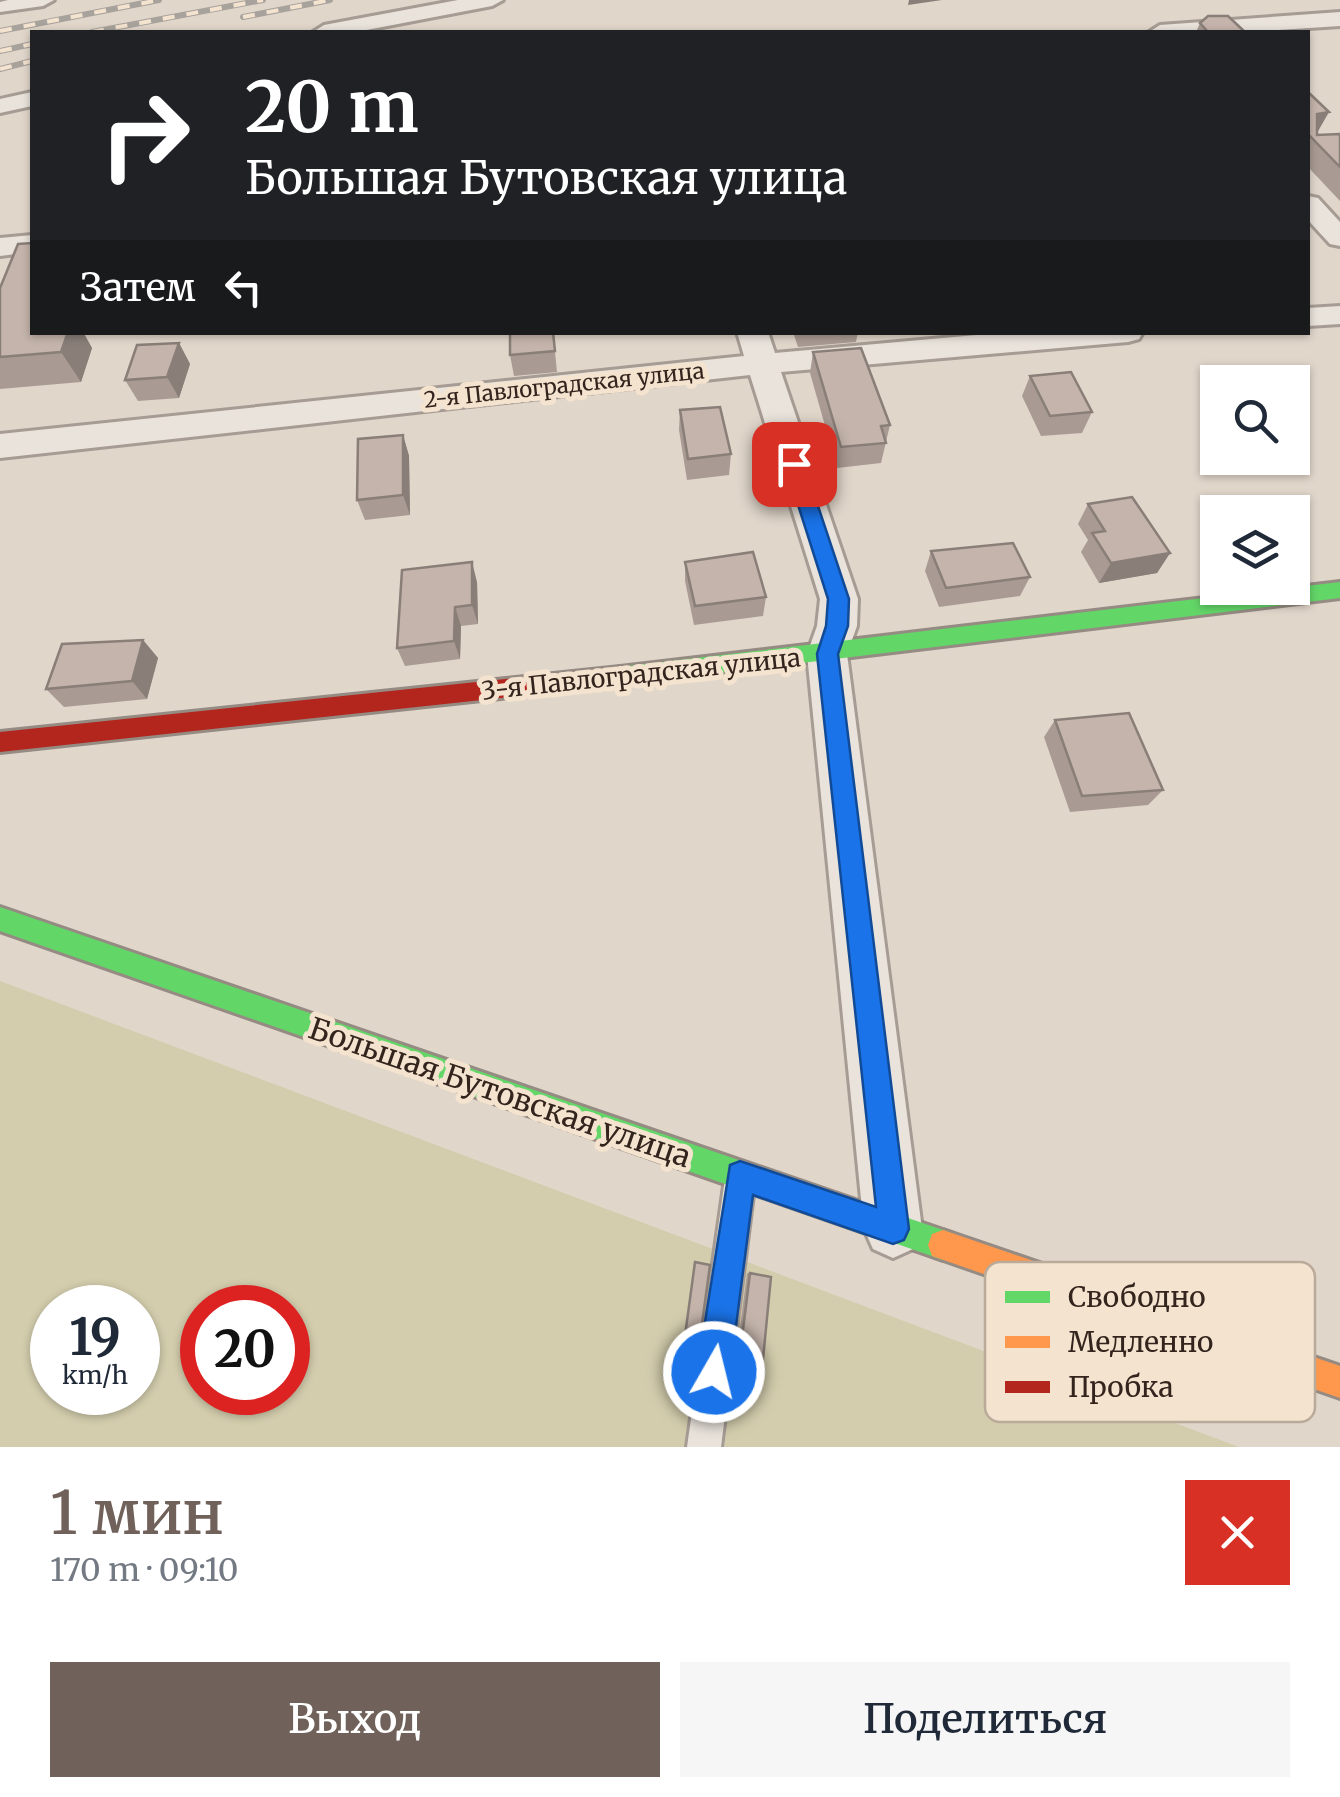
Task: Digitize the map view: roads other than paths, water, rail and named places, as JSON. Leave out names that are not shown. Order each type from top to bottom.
[{"type":"street","points":[[5,7],[43,0]]},
{"type":"street","points":[[334,30],[492,0]]},
{"type":"street","points":[[1188,30],[1340,19]]},
{"type":"street","points":[[0,106],[30,99]]},
{"type":"street","points":[[1310,206],[1340,238]]},
{"type":"street","points":[[0,247],[30,244]]},
{"type":"street","points":[[1310,317],[1340,314]]},
{"type":"street","name":"2-я Павлоградская улица","points":[[0,446],[757,348],[1058,335]]},
{"type":"street","points":[[757,348],[838,599],[837,626],[828,654],[893,1229]]},
{"type":"street","name":"3-я Павлоградская улица","points":[[0,742],[828,654],[1340,590]]},
{"type":"street","name":"Большая Бутовская улица","points":[[0,919],[989,1262]]},
{"type":"street","name":"Большая Бутовская улица","points":[[1315,1373],[1340,1382]]},
{"type":"lane","points":[[704,1447],[740,1176]]},
{"type":"railway","points":[[0,31],[159,0]]},
{"type":"railway","points":[[103,30],[263,0]]},
{"type":"railway","points":[[243,17],[330,0]]},
{"type":"railway","points":[[0,51],[30,44]]},
{"type":"railway","points":[[0,69],[30,62]]}]
